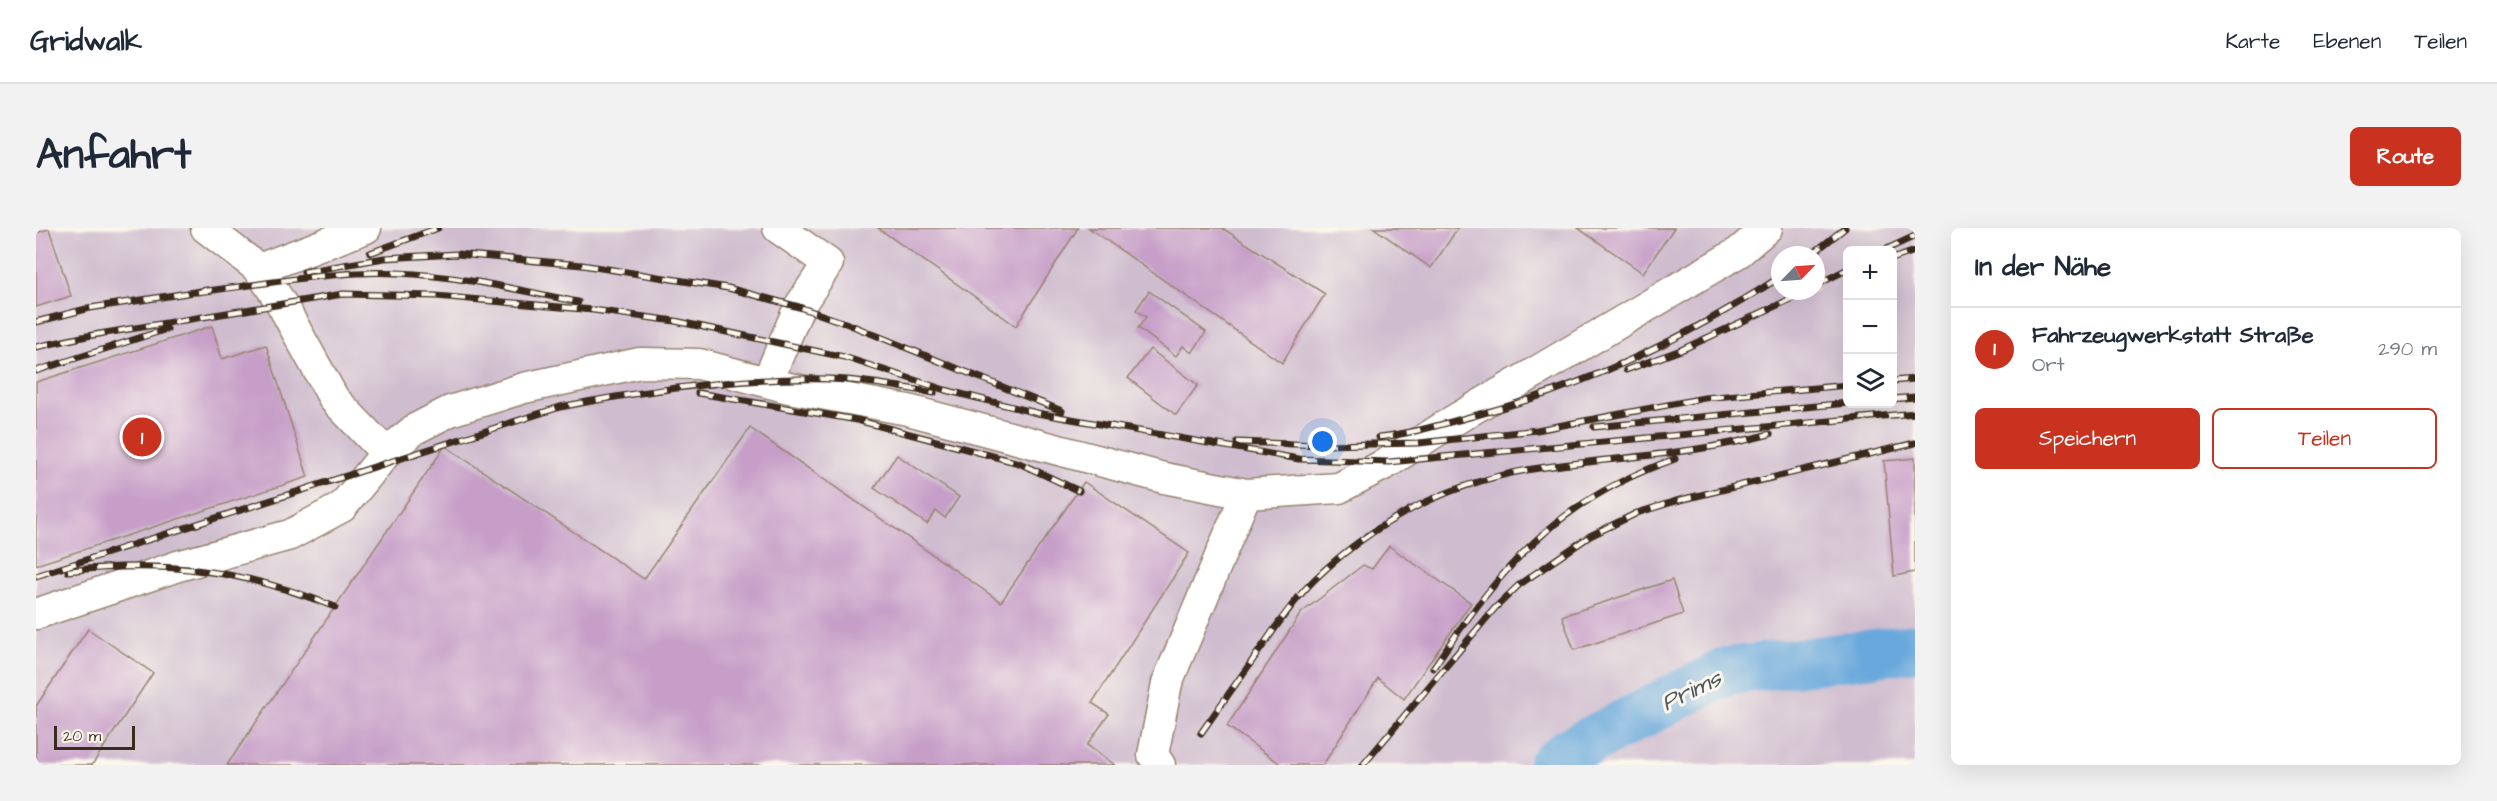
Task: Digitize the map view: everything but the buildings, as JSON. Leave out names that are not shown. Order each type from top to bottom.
[{"type":"lane","points":[[206,228],[259,269],[334,399],[386,453]]},
{"type":"lane","points":[[259,269],[366,228]]},
{"type":"lane","points":[[768,380],[799,307],[828,263],[778,228]]},
{"type":"lane","points":[[36,614],[178,566],[290,535],[342,507],[386,453],[415,429],[450,411],[524,388],[640,363],[699,363],[768,380],[789,388],[908,410],[1164,478],[1246,494],[1339,488],[1389,462],[1451,422],[1739,252],[1767,228]]},
{"type":"lane","points":[[1160,765],[1153,755],[1167,683],[1246,494]]},
{"type":"shaded area","points":[[36,228],[1915,228],[1915,765],[36,765]]},
{"type":"waterway","name":"Prims","points":[[1552,765],[1568,752],[1727,671],[1915,648]]},
{"type":"railway","points":[[370,253],[438,228]]},
{"type":"railway","points":[[1822,246],[1845,228]]},
{"type":"railway","points":[[1894,246],[1915,236]]},
{"type":"railway","points":[[1897,257],[1915,251]]},
{"type":"railway","points":[[304,272],[384,258],[457,254],[582,265],[728,288],[799,307],[848,324],[1062,411]]},
{"type":"railway","points":[[198,292],[317,276],[385,272],[468,280],[578,302]]},
{"type":"railway","points":[[1825,280],[1843,272]]},
{"type":"railway","points":[[1379,437],[1415,431],[1473,416],[1555,391],[1594,376],[1706,322],[1771,283]]},
{"type":"railway","points":[[36,322],[90,308],[207,290]]},
{"type":"railway","points":[[36,347],[87,336],[343,294],[436,296],[593,310],[675,321],[844,357],[945,390],[1037,413],[1299,459],[1389,462],[1915,413]]},
{"type":"railway","points":[[1626,370],[1681,350],[1789,300]]},
{"type":"railway","points":[[36,371],[167,329]]},
{"type":"railway","points":[[1897,381],[1915,379]]},
{"type":"railway","points":[[36,576],[560,407],[660,390],[762,380],[842,380],[934,393]]},
{"type":"railway","points":[[1237,442],[1323,445],[1419,443],[1537,430],[1704,398],[1843,385]]},
{"type":"railway","points":[[698,393],[857,420],[1019,463],[1079,491]]},
{"type":"railway","points":[[1897,399],[1915,397]]},
{"type":"railway","points":[[1594,427],[1843,403]]},
{"type":"railway","points":[[1201,733],[1281,619],[1314,580],[1365,537],[1421,504],[1451,491],[1513,473],[1546,467],[1687,451],[1770,434]]},
{"type":"railway","points":[[1363,765],[1495,608],[1520,584],[1590,536],[1637,513],[1676,501],[1915,443]]},
{"type":"railway","points":[[1433,668],[1483,599],[1535,541],[1564,517],[1597,495],[1633,476],[1675,459]]},
{"type":"railway","points":[[68,571],[138,567],[204,571],[268,584],[335,607]]},
{"type":"place","name":"Fahrzeugwerkstatt Straße","points":[[142,437]]}]
